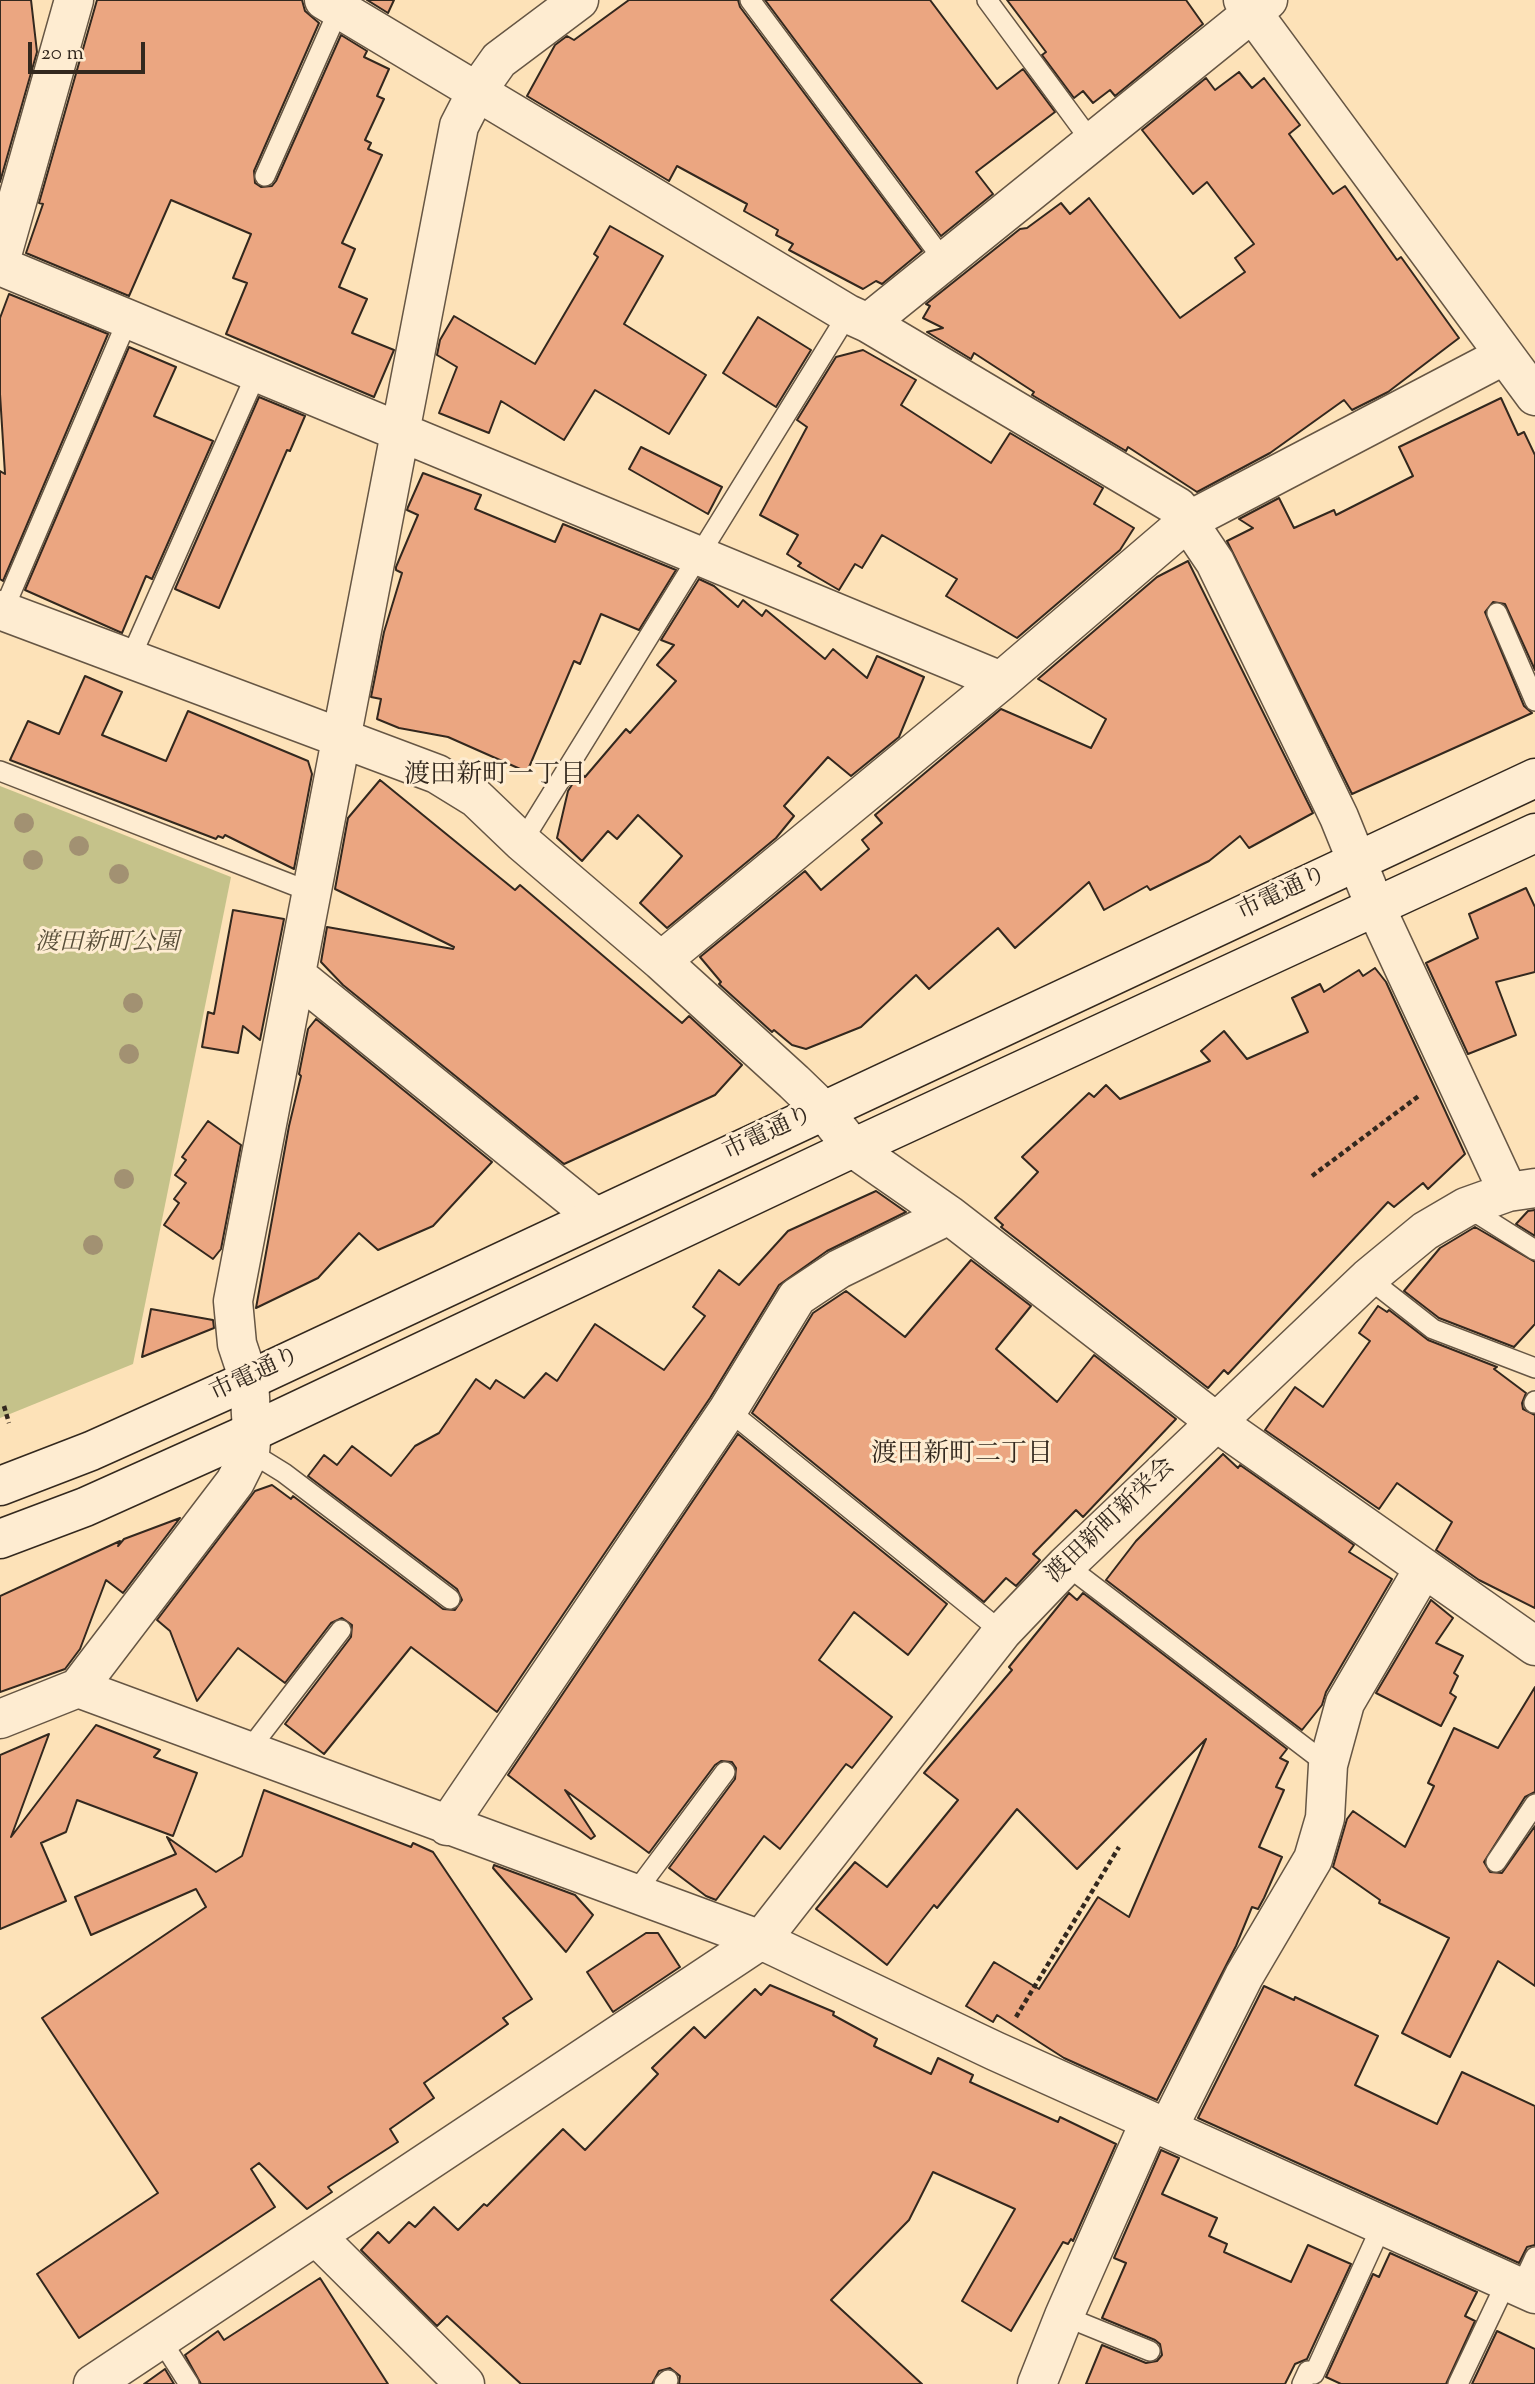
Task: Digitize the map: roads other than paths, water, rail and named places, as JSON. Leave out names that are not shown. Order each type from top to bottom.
[{"type":"street","points":[[74,0],[0,264],[1001,681]]},
{"type":"street","points":[[0,1718],[78,1688],[235,1482],[251,1442],[249,1380],[237,1344],[233,1301],[459,126],[477,91],[499,60],[579,0]]},
{"type":"street","points":[[858,318],[945,261],[1255,4],[1503,356],[1535,396]]},
{"type":"street","points":[[332,5],[1178,507],[1215,562],[1359,860],[1375,906],[1451,1071],[1521,1190]]},
{"type":"street","points":[[662,961],[1001,681],[1188,521],[1503,356]]},
{"type":"street","points":[[2,611],[437,774],[476,798],[522,842],[662,961],[823,1110],[853,1148],[949,1215],[1216,1422],[1535,1646]]},
{"type":"street","name":"市電通り","points":[[0,1486],[91,1451],[249,1380],[594,1216],[1535,778]]},
{"type":"street","name":"市電通り","points":[[0,1539],[251,1442],[853,1148],[1535,833]]},
{"type":"street","points":[[296,975],[594,1216]]},
{"type":"street","name":"渡田新町新栄会","points":[[93,2384],[761,1940],[1002,1632],[1066,1565],[1368,1279],[1425,1231],[1466,1207],[1521,1190]]},
{"type":"street","points":[[446,1826],[728,1410],[797,1297],[839,1269],[949,1215]]},
{"type":"street","points":[[1037,2384],[1064,2316],[1159,2124],[1313,1860],[1325,1818],[1328,1765],[1345,1703],[1424,1568]]},
{"type":"street","points":[[78,1688],[761,1940],[995,2051],[1382,2225],[1524,2279]]},
{"type":"street","points":[[316,2236],[465,2384]]},
{"type":"lane","points":[[750,0],[945,261]]},
{"type":"lane","points":[[987,0],[1091,141]]},
{"type":"lane","points":[[265,176],[332,5]]},
{"type":"lane","points":[[522,842],[700,555],[858,318]]},
{"type":"lane","points":[[2,611],[128,319]]},
{"type":"lane","points":[[130,660],[257,372]]},
{"type":"lane","points":[[1497,613],[1535,701]]},
{"type":"lane","points":[[0,771],[311,892]]},
{"type":"lane","points":[[1466,1207],[1535,1250]]},
{"type":"lane","points":[[1368,1279],[1433,1329],[1535,1368]]},
{"type":"lane","points":[[728,1410],[1002,1632]]},
{"type":"lane","points":[[251,1442],[284,1473],[450,1599]]},
{"type":"lane","points":[[1066,1565],[1328,1765]]},
{"type":"lane","points":[[248,1751],[341,1630]]},
{"type":"lane","points":[[635,1894],[725,1772]]},
{"type":"lane","points":[[1496,1862],[1535,1804]]},
{"type":"lane","points":[[1302,2384],[1308,2371],[1314,2374],[1382,2225]]},
{"type":"lane","points":[[1458,2384],[1524,2279]]},
{"type":"lane","points":[[1064,2316],[1150,2351]]},
{"type":"lane","points":[[161,2340],[189,2384]]},
{"type":"district","name":"渡田新町一丁目","points":[[495,778]]},
{"type":"district","name":"渡田新町二丁目","points":[[962,1457]]},
{"type":"park label","name":"渡田新町公園","points":[[107,945]]}]
